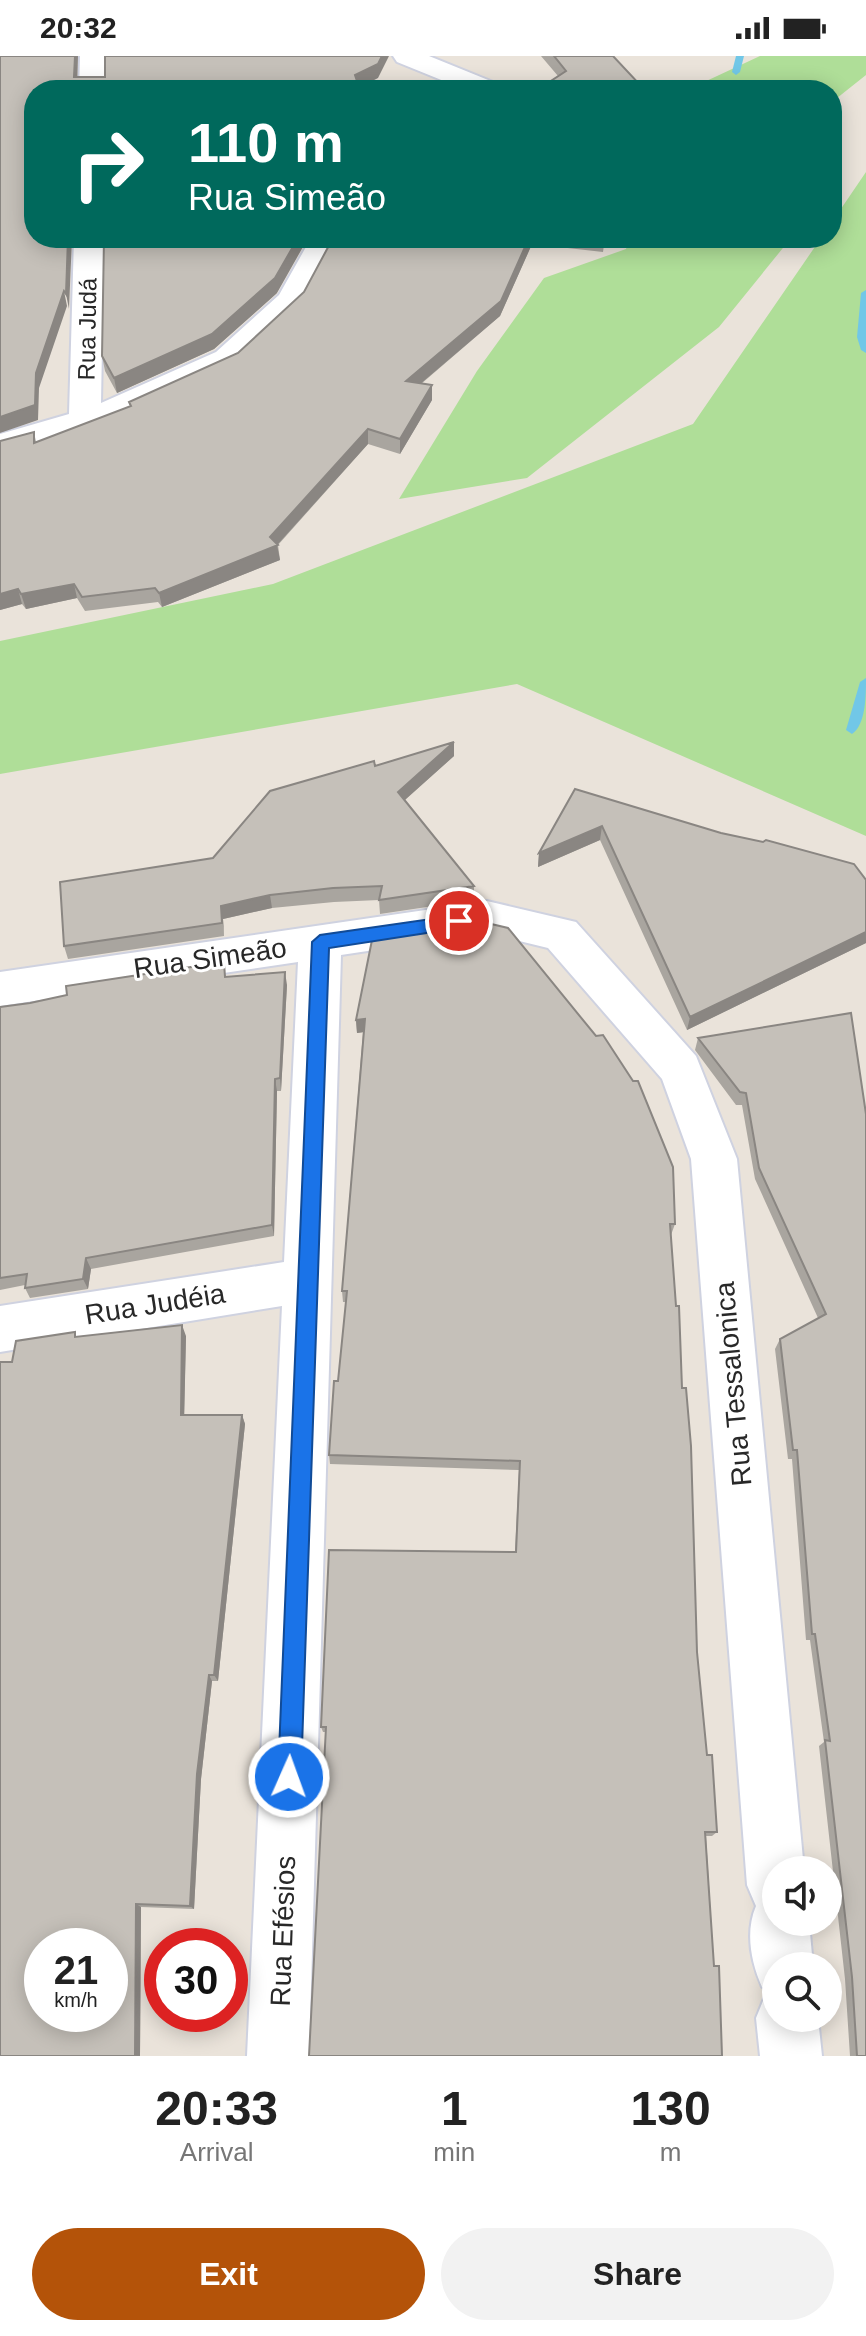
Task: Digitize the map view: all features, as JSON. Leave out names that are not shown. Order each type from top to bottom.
[{"type":"street","points":[[92,80],[93,56]]},
{"type":"street","points":[[418,61],[465,80]]},
{"type":"street","name":"Rua Judá","points":[[85,419],[89,248]]},
{"type":"street","points":[[0,445],[85,419],[227,359],[291,300],[320,248]]},
{"type":"street","name":"Rua Simeão","points":[[0,989],[487,917],[561,934]]},
{"type":"street","name":"Rua Tessalonica","points":[[561,934],[680,1069],[714,1159],[774,1856]]},
{"type":"street","name":"Rua Efésios","points":[[278,2056],[310,1280],[320,942]]},
{"type":"street","name":"Rua Judéia","points":[[0,1329],[310,1280]]},
{"type":"street","points":[[788,2032],[791,2056]]},
{"type":"green space","points":[[760,56],[866,56],[866,75],[842,94],[842,80],[708,80]]},
{"type":"green space","points":[[866,172],[866,836],[517,684],[0,774],[0,641],[273,584],[693,424],[814,248],[842,248],[842,207]]},
{"type":"green space","points":[[783,248],[719,327],[527,478],[399,499],[477,371],[544,278],[626,249]]},
{"type":"building","points":[[0,56],[75,56],[74,77],[105,77],[105,56],[382,56],[378,64],[355,75],[357,80],[24,80],[24,248],[68,248],[66,294],[64,291],[36,373],[35,405],[0,417]]},
{"type":"building","points":[[554,56],[613,56],[636,80],[552,80],[566,71]]},
{"type":"building","points":[[104,248],[292,248],[275,278],[212,334],[114,378],[102,356]]},
{"type":"building","points":[[328,248],[525,248],[501,301],[406,381],[432,385],[400,439],[368,429],[270,537],[278,545],[159,593],[155,588],[82,597],[74,584],[21,594],[18,589],[0,594],[0,441],[34,432],[34,443],[131,406],[129,402],[238,353],[304,292]]},
{"type":"building","points":[[454,742],[398,792],[474,886],[379,900],[382,886],[270,895],[221,906],[222,923],[64,946],[60,882],[213,858],[270,791],[374,761],[375,766]]},
{"type":"building","points":[[575,789],[721,833],[763,842],[766,840],[854,864],[866,880],[866,932],[690,1017],[602,826],[539,853]]},
{"type":"building","points":[[487,923],[508,928],[596,1036],[603,1035],[633,1081],[638,1081],[673,1167],[675,1224],[670,1224],[676,1306],[679,1306],[682,1388],[686,1388],[691,1446],[697,1652],[707,1755],[712,1755],[717,1832],[705,1832],[714,1966],[719,1966],[722,2056],[309,2056],[326,1727],[321,1727],[329,1550],[516,1552],[520,1461],[329,1455],[334,1381],[338,1381],[347,1291],[342,1291],[365,1019],[356,1020],[372,940]]},
{"type":"building","points":[[224,962],[225,977],[285,972],[280,1078],[275,1079],[272,1225],[86,1258],[83,1279],[25,1288],[27,1274],[0,1278],[0,1007],[67,995],[66,986]]},
{"type":"building","points":[[851,1013],[866,1114],[866,2056],[857,2056],[842,1889],[842,1856],[838,1856],[825,1740],[830,1741],[815,1634],[812,1634],[797,1450],[793,1450],[780,1339],[826,1314],[759,1168],[746,1093],[740,1092],[698,1038]]},
{"type":"building","points":[[182,1325],[181,1415],[242,1415],[214,1675],[209,1675],[197,1774],[190,1906],[136,1904],[135,2056],[0,2056],[0,1362],[12,1362],[16,1341],[75,1332],[75,1337]]},
{"type":"waterway","points":[[736,72],[740,56]]},
{"type":"waterway","points":[[866,293],[862,337],[866,350]]},
{"type":"waterway","points":[[852,730],[866,682]]},
{"type":"route","points":[[289,1777],[310,1280],[320,942],[459,921]]}]
